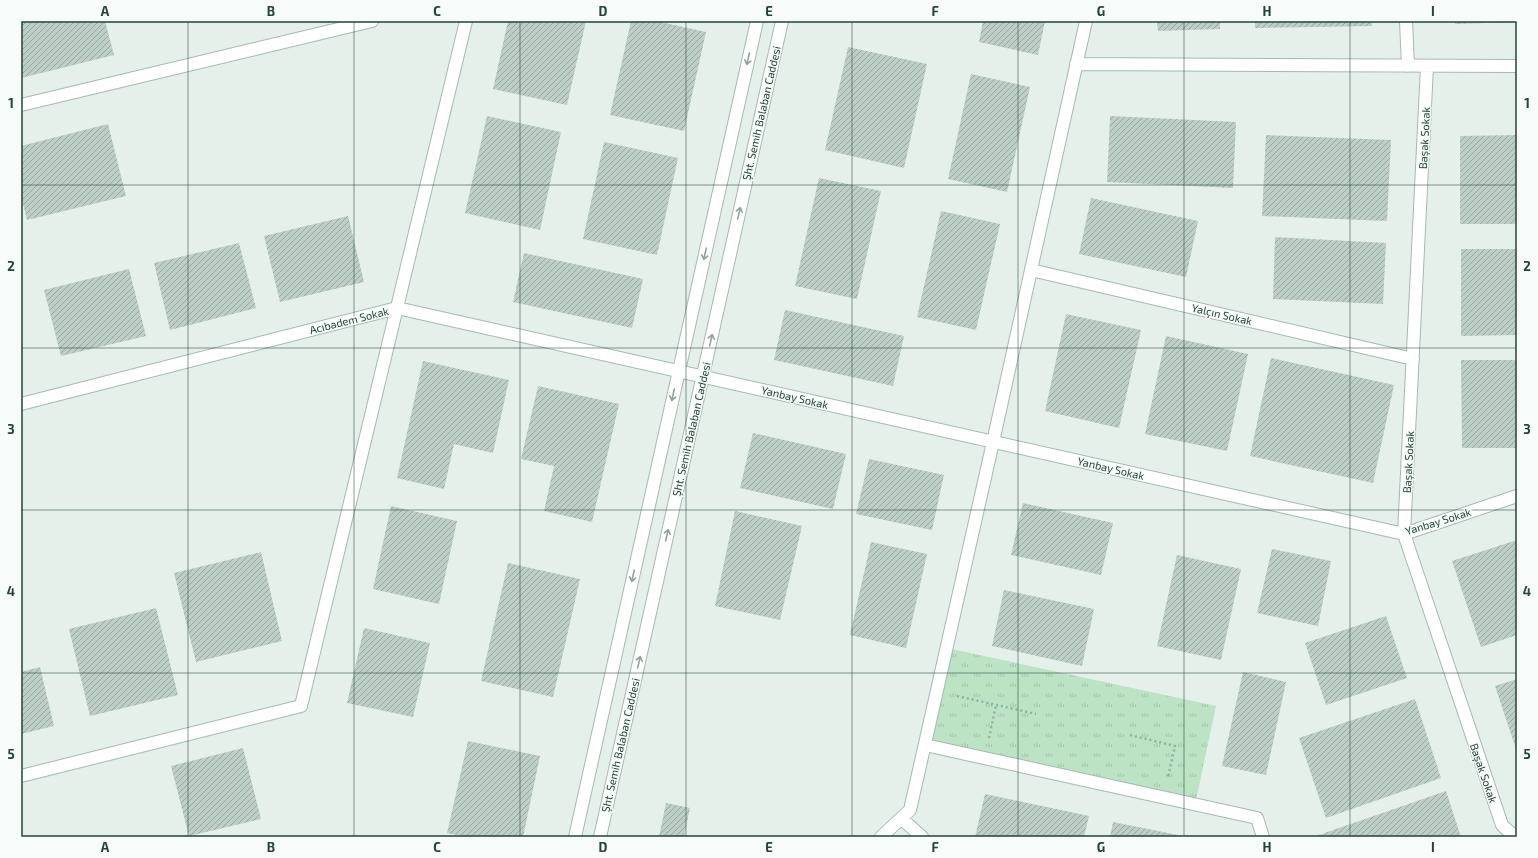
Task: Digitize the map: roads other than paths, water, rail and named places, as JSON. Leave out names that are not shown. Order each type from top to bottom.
[{"type":"street","points":[[21,105],[372,21]]},
{"type":"street","points":[[21,776],[300,706],[466,21]]},
{"type":"street","points":[[575,837],[757,21]]},
{"type":"street","name":"Şht. Semih Balaban Caddesi","points":[[600,837],[782,21]]},
{"type":"street","points":[[881,837],[910,810],[1086,21]]},
{"type":"street","points":[[1406,21],[1408,66]]},
{"type":"street","points":[[1076,64],[1517,66]]},
{"type":"street","name":"Başak Sokak","points":[[1427,66],[1404,534],[1502,825],[1515,837]]},
{"type":"street","name":"Yalçın Sokak","points":[[1031,270],[1413,359]]},
{"type":"street","name":"Acıbadem Sokak","points":[[21,404],[397,308],[702,376]]},
{"type":"street","name":"Yanbay Sokak","points":[[702,376],[1404,534],[1517,496]]},
{"type":"street","points":[[925,745],[1257,818],[1263,837]]},
{"type":"street","points":[[902,819],[922,837]]}]
